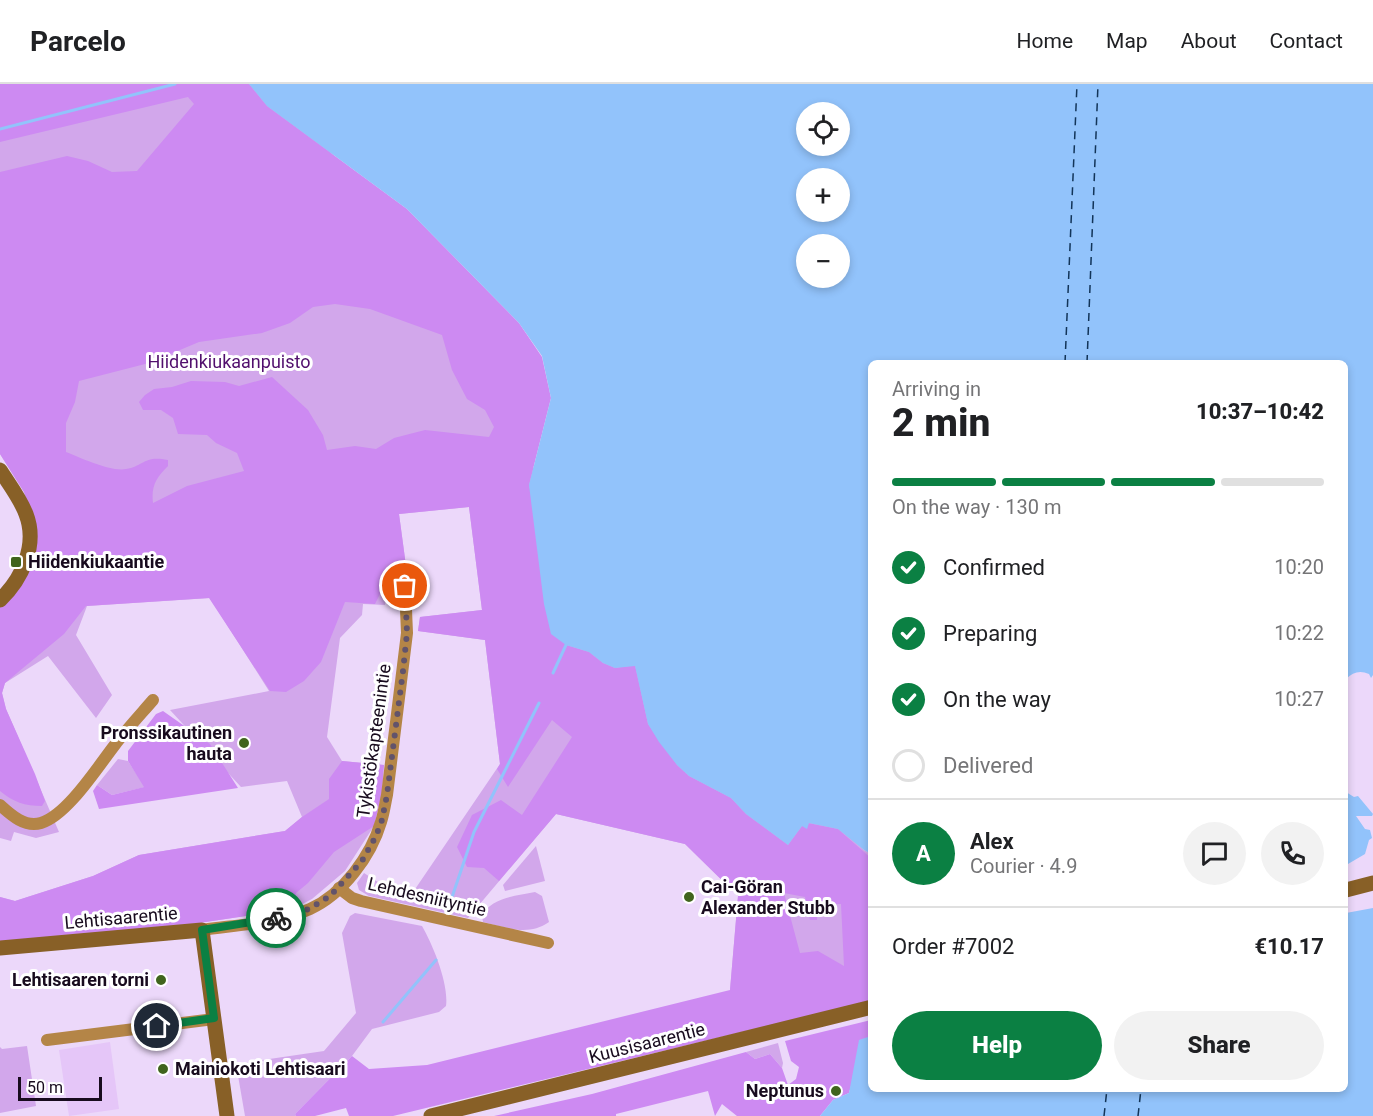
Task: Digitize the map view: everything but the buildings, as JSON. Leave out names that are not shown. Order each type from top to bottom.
[{"type":"street","points":[[0,470],[27,517],[29,548],[17,580],[0,600]]},
{"type":"street","name":"Tykistökapteenintie","points":[[339,888],[362,861],[382,820],[407,633],[405,586]]},
{"type":"street","points":[[0,805],[11,815],[26,823],[39,824],[54,816],[62,810],[153,700]]},
{"type":"street","points":[[1348,890],[1373,884]]},
{"type":"street","name":"Lehdesniityntie","points":[[202,930],[299,913],[321,903],[339,888],[352,898],[361,901],[548,943]]},
{"type":"street","name":"Lehtisaarentie","points":[[0,948],[202,930],[227,1116]]},
{"type":"street","name":"Kuusisaarentie","points":[[431,1116],[868,1008]]},
{"type":"street","points":[[47,1040],[214,1018]]},
{"type":"shaded area","name":"Hiidenkiukaanpuisto","points":[[0,84],[249,84],[267,106],[407,209],[519,323],[542,357],[551,398],[529,485],[566,645],[589,652],[603,663],[615,668],[635,665],[648,724],[677,765],[689,776],[731,798],[746,814],[788,845],[802,826],[808,823],[838,829],[868,855],[868,1002],[393,1116],[349,1116],[346,1108],[315,1116],[296,1116],[295,1114],[352,1056],[369,1069],[427,1065],[730,990],[738,896],[685,844],[556,814],[499,881],[484,868],[467,867],[457,847],[472,815],[501,800],[522,815],[572,737],[552,720],[508,787],[497,769],[500,764],[485,640],[418,631],[420,617],[482,610],[469,507],[399,514],[406,566],[390,569],[389,576],[375,604],[345,602],[321,662],[304,681],[286,692],[270,691],[209,598],[86,606],[64,634],[5,683],[2,693],[6,709],[45,801],[42,806],[25,804],[15,801],[0,791],[0,607],[35,524],[24,492],[0,454],[0,172],[67,156],[88,161],[112,172],[137,171],[194,104],[188,97],[0,142]],"holes":[[[335,304],[370,309],[442,335],[452,370],[467,399],[485,410],[494,427],[489,437],[425,430],[394,438],[376,449],[355,446],[327,450],[323,435],[308,410],[272,377],[239,386],[225,382],[191,381],[172,387],[154,389],[139,402],[143,410],[161,410],[173,418],[178,434],[207,435],[216,443],[237,453],[244,471],[187,486],[153,503],[157,478],[168,466],[168,460],[154,459],[132,468],[120,469],[96,464],[66,452],[66,423],[75,402],[79,381],[149,363],[199,342],[262,333],[290,323],[313,307]],[[784,893],[805,897],[810,920],[817,920],[817,905],[841,904],[844,966],[818,951],[800,953]]]},
{"type":"shaded area","points":[[163,711],[210,744],[238,788],[99,809],[93,791],[97,785],[112,795],[144,787],[128,761],[128,751],[156,714]]},
{"type":"shaded area","points":[[342,761],[384,765],[382,794],[374,826],[334,852],[308,883],[296,893],[293,909],[192,924],[0,942],[0,897],[15,901],[93,876],[139,855],[285,831],[329,799],[329,779]]},
{"type":"shaded area","points":[[868,1021],[868,1043],[855,1072],[849,1093],[833,1100],[820,1116],[737,1116],[722,1104],[715,1116],[708,1091],[616,1114],[616,1116],[494,1116],[592,1094],[746,1052],[755,1059],[770,1054],[782,1068],[788,1085],[796,1079],[799,1067],[791,1061],[785,1041]]},
{"type":"shaded area","points":[[110,1042],[119,1109],[69,1116],[59,1050]]},
{"type":"green space","name":"Hiidenkiukaanpuisto","points":[[0,84],[287,84],[654,655],[868,852],[868,957],[844,966],[730,990],[738,896],[685,844],[556,814],[468,918],[369,896],[359,890],[357,883],[364,873],[407,901],[500,764],[485,640],[418,631],[420,617],[482,610],[469,507],[399,514],[406,566],[390,569],[385,605],[363,604],[362,615],[340,638],[327,737],[342,761],[384,765],[374,826],[345,871],[312,899],[293,909],[192,924],[0,942],[0,897],[15,901],[93,876],[139,855],[285,831],[302,817],[287,781],[241,787],[170,710],[269,691],[210,598],[87,606],[76,635],[112,695],[96,718],[48,656],[5,683],[2,693],[6,709],[59,832],[36,838],[14,832],[11,841],[0,838],[0,607],[35,524],[24,492],[0,454]]},
{"type":"green space","points":[[118,759],[128,761],[145,787],[112,795],[97,785]]},
{"type":"green space","points":[[536,846],[545,881],[505,891],[503,885]]},
{"type":"green space","points":[[535,892],[542,896],[549,922],[541,927],[516,930],[483,922],[482,916],[491,905],[512,896]]},
{"type":"green space","points":[[355,913],[422,926],[443,976],[446,1006],[439,1012],[372,1029],[352,1056],[295,1114],[296,1116],[245,1116],[236,1064],[324,1051],[356,1013],[342,933],[350,916]]},
{"type":"green space","points":[[778,1043],[782,1068],[770,1054],[755,1059],[746,1052]]},
{"type":"green space","points":[[27,1046],[36,1106],[0,1113],[0,1047],[2,1049]]},
{"type":"water","points":[[249,84],[1373,84],[1373,675],[1371,678],[1369,674],[1357,672],[1348,677],[1348,360],[868,360],[868,852],[838,829],[809,823],[807,829],[802,826],[788,845],[746,814],[731,798],[689,776],[677,765],[648,724],[635,666],[615,668],[603,663],[589,652],[566,645],[551,634],[544,604],[529,485],[551,398],[542,356],[519,323],[407,209],[267,106]]},
{"type":"water","points":[[1348,793],[1354,797],[1358,796],[1373,814],[1372,816],[1356,816],[1365,829],[1370,830],[1372,838],[1369,840],[1365,854],[1348,864]]},
{"type":"water","points":[[1373,908],[1373,1116],[820,1116],[833,1100],[849,1093],[859,1040],[868,1037],[868,1092],[1348,1092],[1348,913]]},
{"type":"waterway","points":[[0,129],[175,84]]},
{"type":"waterway","points":[[553,673],[566,645]]},
{"type":"waterway","points":[[448,909],[474,832],[539,703]]},
{"type":"waterway","points":[[383,1022],[436,960]]},
{"type":"ferry route","points":[[1065,360],[1077,84]]},
{"type":"ferry route","points":[[1087,360],[1098,84]]},
{"type":"ferry route","points":[[1104,1116],[1107,1092]]},
{"type":"ferry route","points":[[1138,1116],[1141,1092]]},
{"type":"way so far","points":[[276,918],[309,909],[330,896],[362,861],[376,836],[387,795],[403,671],[407,633],[405,586]]},
{"type":"place","name":"Hiidenkiukaantie","points":[[16,562]]},
{"type":"place","name":"Pronssikautinen hauta","points":[[244,743]]},
{"type":"place","name":"Cai-Göran Alexander Stubb","points":[[689,897]]},
{"type":"place","name":"Lehtisaaren torni","points":[[161,980]]},
{"type":"place","name":"Mainiokoti Lehtisaari","points":[[163,1069]]},
{"type":"place","name":"Neptunus","points":[[836,1091]]},
{"type":"route","points":[[157,1026],[214,1018],[202,930],[276,918]]}]
